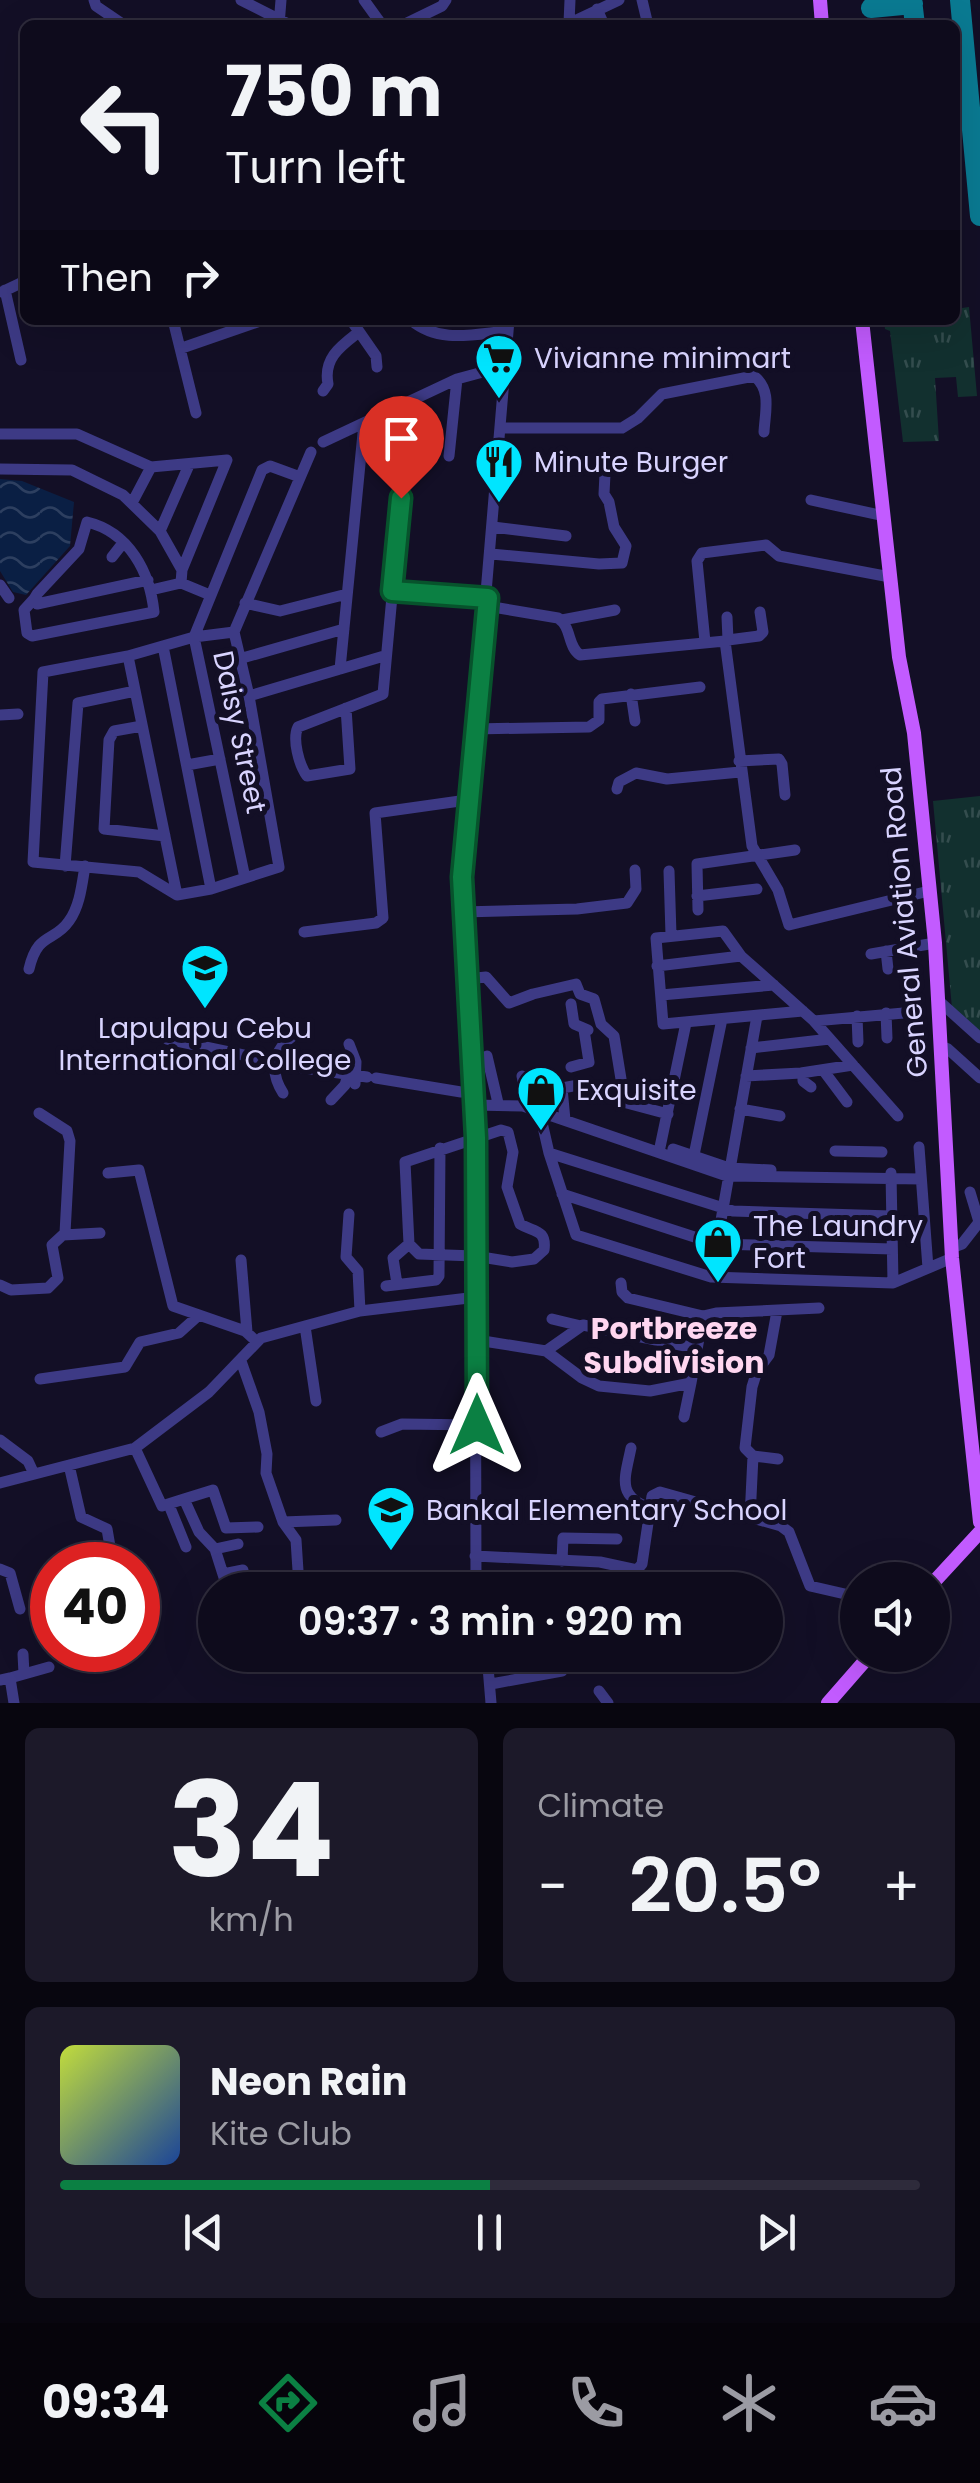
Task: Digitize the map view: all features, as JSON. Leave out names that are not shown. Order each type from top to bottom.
[{"type":"main road","name":"General Aviation Road","points":[[863,325],[899,657],[914,733],[935,944],[952,1253],[980,1522]]},
{"type":"main road","points":[[950,1564],[980,1532]]},
{"type":"main road","points":[[828,1703],[855,1672]]},
{"type":"street","points":[[94,0],[112,20]]},
{"type":"street","points":[[241,0],[276,20]]},
{"type":"street","points":[[413,20],[442,6],[446,0]]},
{"type":"street","points":[[576,20],[619,0]]},
{"type":"street","points":[[597,10],[602,20]]},
{"type":"street","points":[[261,11],[262,20]]},
{"type":"street","points":[[3,292],[21,360]]},
{"type":"street","points":[[175,325],[196,412]]},
{"type":"street","points":[[182,348],[248,325]]},
{"type":"street","points":[[354,325],[376,356],[377,367]]},
{"type":"street","points":[[418,325],[431,334],[454,337],[508,325],[492,554],[468,800],[463,912],[468,1099],[476,1138],[475,1572]]},
{"type":"street","points":[[323,391],[328,384],[326,373],[334,350],[360,332]]},
{"type":"street","points":[[323,442],[457,379],[505,366]]},
{"type":"street","points":[[312,378],[326,373]]},
{"type":"street","points":[[500,428],[622,428],[662,394],[754,376],[762,382],[766,394],[764,432]]},
{"type":"street","points":[[449,456],[457,379]]},
{"type":"street","points":[[346,708],[350,769],[307,776],[296,730],[346,708],[383,694],[410,401]]},
{"type":"street","points":[[340,669],[364,423]]},
{"type":"street","points":[[0,434],[76,434],[151,467],[227,460],[181,576]]},
{"type":"street","points":[[234,632],[40,675],[33,862],[139,872],[177,895],[212,889],[279,866],[234,632],[312,452]]},
{"type":"street","points":[[160,531],[188,465]]},
{"type":"street","name":"Daisy Street","points":[[245,878],[194,638],[262,470],[270,466],[300,478]]},
{"type":"street","points":[[132,502],[151,467]]},
{"type":"street","points":[[0,469],[72,470],[132,502],[160,531],[181,576],[210,595]]},
{"type":"street","points":[[492,554],[622,563],[626,546],[602,490],[605,474]]},
{"type":"street","points":[[811,500],[884,516]]},
{"type":"street","points":[[85,523],[102,527],[124,543],[143,566],[154,612],[32,636],[27,633],[24,610],[79,548],[85,523]]},
{"type":"street","points":[[493,527],[566,536]]},
{"type":"street","points":[[112,557],[124,543]]},
{"type":"street","points":[[705,642],[696,561],[702,553],[766,545],[780,556],[890,578]]},
{"type":"street","points":[[35,602],[150,585],[181,576]]},
{"type":"street","points":[[0,585],[9,598]]},
{"type":"street","points":[[392,591],[487,602],[562,620],[615,610]]},
{"type":"street","points":[[245,603],[280,611],[348,594]]},
{"type":"street","points":[[562,620],[573,649],[580,655],[761,635],[760,612]]},
{"type":"street","points":[[727,618],[726,641],[752,846],[780,894],[789,925],[929,891]]},
{"type":"street","points":[[239,658],[344,629]]},
{"type":"street","points":[[163,646],[212,889]]},
{"type":"street","points":[[128,656],[177,895]]},
{"type":"street","points":[[249,696],[384,656]]},
{"type":"street","points":[[474,729],[589,727],[599,720],[602,699],[700,687]]},
{"type":"street","points":[[65,866],[78,703],[134,690]]},
{"type":"street","points":[[631,694],[635,721]]},
{"type":"street","points":[[0,715],[18,714]]},
{"type":"street","points":[[142,726],[114,732],[109,740],[104,829],[165,836]]},
{"type":"street","points":[[187,765],[220,759]]},
{"type":"street","points":[[617,789],[619,782],[636,773],[666,779],[779,759],[785,794]]},
{"type":"street","points":[[304,932],[376,924],[383,918],[375,813],[468,800]]},
{"type":"street","points":[[757,889],[698,903],[698,864],[796,850]]},
{"type":"street","points":[[29,968],[34,949],[68,923],[80,894],[85,866]]},
{"type":"street","points":[[463,912],[577,910],[627,903],[636,889],[635,870]]},
{"type":"street","points":[[669,871],[671,935]]},
{"type":"street","points":[[803,1011],[663,1024],[656,938],[723,931],[741,956],[774,985],[803,1011],[814,1021],[898,1116]]},
{"type":"street","points":[[871,954],[935,944]]},
{"type":"street","points":[[886,951],[888,969]]},
{"type":"street","points":[[658,966],[741,956]]},
{"type":"street","points":[[467,979],[486,977],[509,1004],[576,984],[580,994],[594,999],[601,1024],[614,1036],[621,1079]]},
{"type":"street","points":[[661,995],[774,985]]},
{"type":"street","points":[[939,1001],[980,1038]]},
{"type":"street","points":[[571,1004],[574,1024],[584,1030]]},
{"type":"street","points":[[814,1021],[915,1008],[918,1032]]},
{"type":"street","points":[[886,1013],[888,1038]]},
{"type":"street","points":[[711,1277],[757,1016]]},
{"type":"street","points":[[857,1016],[858,1042]]},
{"type":"street","points":[[693,1160],[722,1019]]},
{"type":"street","points":[[660,1148],[686,1023]]},
{"type":"street","points":[[584,1030],[601,1024]]},
{"type":"street","points":[[571,1067],[589,1062],[584,1030]]},
{"type":"street","points":[[283,1092],[276,1082],[274,1064],[281,1046],[294,1035]]},
{"type":"street","points":[[168,1039],[253,1057],[250,1060],[359,1076],[468,1099],[533,1106],[728,1172],[921,1176]]},
{"type":"street","points":[[751,1048],[830,1040]]},
{"type":"street","points":[[348,1044],[359,1076]]},
{"type":"street","points":[[940,1046],[980,1078]]},
{"type":"street","points":[[487,1056],[498,1100]]},
{"type":"street","points":[[746,1076],[853,1065]]},
{"type":"street","points":[[823,1070],[847,1102]]},
{"type":"street","points":[[803,1073],[803,1080],[811,1087]]},
{"type":"street","points":[[332,1100],[359,1076]]},
{"type":"street","points":[[522,1076],[576,1235],[711,1277],[893,1284],[928,1268],[962,1244],[980,1222],[970,1192]]},
{"type":"street","points":[[564,1116],[562,1088],[584,1084]]},
{"type":"street","points":[[623,1102],[668,1114]]},
{"type":"street","points":[[740,1108],[780,1116]]},
{"type":"street","points":[[39,1113],[69,1136],[63,1236]]},
{"type":"street","points":[[501,1130],[510,1134],[513,1152],[507,1187],[520,1224],[540,1231],[545,1245],[540,1254],[524,1261],[421,1255],[409,1244],[403,1165],[406,1159],[440,1148],[501,1130]]},
{"type":"street","points":[[919,1147],[928,1268]]},
{"type":"street","points":[[409,1244],[393,1258],[392,1285],[436,1280],[440,1276],[440,1148]]},
{"type":"street","points":[[836,1151],[882,1152]]},
{"type":"street","points":[[857,1152],[857,1176]]},
{"type":"street","points":[[548,1153],[733,1211],[891,1216]]},
{"type":"street","points":[[108,1173],[140,1170],[172,1304],[178,1310],[252,1336],[360,1311],[477,1297]]},
{"type":"street","points":[[891,1176],[893,1284]]},
{"type":"street","points":[[562,1194],[716,1244],[892,1248]]},
{"type":"street","points":[[349,1214],[346,1257],[359,1274],[360,1311]]},
{"type":"street","points":[[0,1285],[11,1290],[53,1286],[58,1278],[52,1245],[63,1236],[100,1233]]},
{"type":"street","points":[[0,1483],[135,1448],[198,1401],[242,1361],[252,1336],[241,1260]]},
{"type":"street","points":[[621,1283],[622,1292],[635,1301],[703,1316],[819,1308]]},
{"type":"street","points":[[458,1302],[477,1311]]},
{"type":"street","points":[[777,1311],[768,1360],[752,1386],[744,1448],[753,1456],[778,1459]]},
{"type":"street","points":[[40,1380],[125,1367],[140,1342],[179,1333],[199,1316]]},
{"type":"street","points":[[684,1416],[703,1316]]},
{"type":"street","points":[[552,1320],[695,1348]]},
{"type":"street","points":[[305,1326],[316,1401]]},
{"type":"street","points":[[546,1351],[581,1326]]},
{"type":"street","points":[[477,1340],[546,1351],[599,1386],[650,1390],[691,1383]]},
{"type":"street","points":[[242,1361],[259,1412],[267,1454],[266,1473],[283,1522],[296,1544],[298,1572]]},
{"type":"street","points":[[382,1432],[402,1424],[477,1425]]},
{"type":"street","points":[[0,1440],[28,1461],[34,1474]]},
{"type":"street","points":[[135,1448],[162,1506],[213,1490],[226,1528],[258,1528]]},
{"type":"street","points":[[631,1448],[625,1479],[627,1493],[636,1504],[650,1508]]},
{"type":"street","points":[[750,1518],[753,1456]]},
{"type":"street","points":[[69,1465],[82,1517],[108,1528],[110,1542]]},
{"type":"street","points":[[474,1556],[600,1562],[637,1570],[642,1564],[652,1496],[660,1492],[780,1526],[789,1532],[810,1586],[840,1593]]},
{"type":"street","points":[[184,1499],[198,1532],[215,1549],[222,1572]]},
{"type":"street","points":[[170,1505],[186,1546]]},
{"type":"street","points":[[283,1522],[336,1520]]},
{"type":"street","points":[[562,1561],[563,1538],[617,1539]]},
{"type":"street","points":[[215,1549],[238,1544]]},
{"type":"street","points":[[0,1569],[10,1573],[20,1609]]},
{"type":"street","points":[[233,1572],[243,1570]]},
{"type":"street","points":[[24,1654],[24,1674]]},
{"type":"street","points":[[14,1703],[5,1679],[33,1672]]},
{"type":"street","points":[[489,1672],[491,1703]]},
{"type":"street","points":[[491,1684],[557,1672]]},
{"type":"street","points":[[599,1692],[608,1703]]},
{"type":"green space","points":[[969,307],[977,396],[958,397],[956,377],[935,378],[939,441],[903,442],[890,331],[885,325],[960,325],[960,308]]},
{"type":"green space","points":[[980,796],[980,1034],[952,1008],[933,801]]},
{"type":"water","points":[[0,479],[22,481],[74,502],[70,546],[26,595],[13,592],[0,571]]},
{"type":"taxiway","points":[[912,0],[914,20]]},
{"type":"taxiway","points":[[960,0],[980,216]]},
{"type":"taxiway","points":[[871,8],[913,4]]},
{"type":"place","name":"Vivianne minimart","points":[[499,400]]},
{"type":"place","name":"Minute Burger","points":[[499,504]]},
{"type":"place","name":"Lapulapu Cebu International College","points":[[205,1010]]},
{"type":"place","name":"Exquisite","points":[[541,1132]]},
{"type":"place","name":"The Laundry Fort","points":[[718,1284]]},
{"type":"place","name":"Bankal Elementary School","points":[[391,1552]]},
{"type":"district","name":"Portbreeze Subdivision","points":[[674,1346]]},
{"type":"route","points":[[401,498],[392,591],[488,598],[462,877],[476,1138],[477,1425]]}]
